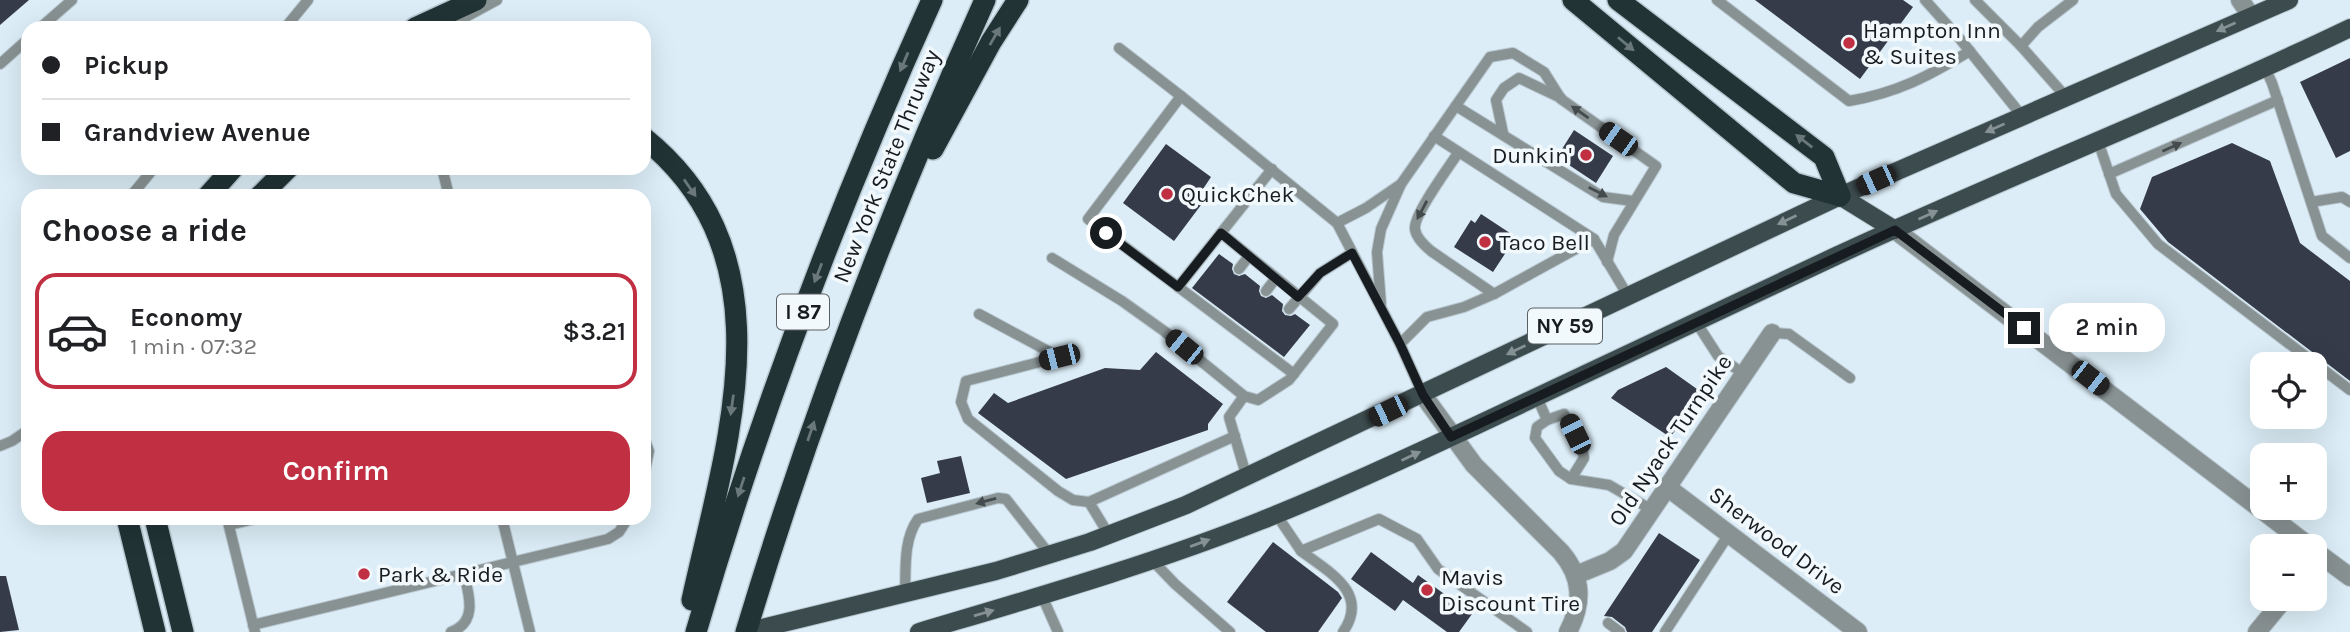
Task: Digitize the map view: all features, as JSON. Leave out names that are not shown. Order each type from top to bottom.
[{"type":"highway","points":[[430,21],[476,0]]},
{"type":"highway","name":"New York State Thruway","points":[[696,632],[747,470],[792,342],[860,165],[932,0]]},
{"type":"highway","name":"New York State Thruway","points":[[746,632],[809,436],[880,246],[985,0]]},
{"type":"highway","points":[[880,246],[990,42],[1018,0]]},
{"type":"highway","points":[[1573,0],[1794,183],[1840,196]]},
{"type":"highway","points":[[1618,0],[1824,157],[1840,196]]},
{"type":"highway","points":[[651,144],[685,181],[709,220],[727,263],[738,320],[737,360],[729,426],[685,632]]},
{"type":"highway","points":[[215,189],[227,175]]},
{"type":"highway","points":[[267,189],[281,175]]},
{"type":"highway","points":[[129,525],[155,632]]},
{"type":"highway","points":[[157,525],[183,632]]},
{"type":"main road","name":"NY 59","points":[[746,632],[905,594],[1050,555],[1186,505],[1840,196],[2289,0]]},
{"type":"main road","name":"NY 59","points":[[919,632],[1152,560],[1366,477],[1895,230],[2350,28]]},
{"type":"main road","points":[[1840,196],[1895,230]]},
{"type":"street","points":[[2240,0],[2251,16]]},
{"type":"street","points":[[1895,230],[2290,534]]},
{"type":"street","name":"Old Nyack Turnpike","points":[[1576,575],[1618,556],[1629,545],[1772,333]]},
{"type":"street","points":[[1423,395],[1451,437],[1474,465],[1561,552],[1576,575],[1579,603],[1568,632]]},
{"type":"street","name":"Sherwood Drive","points":[[1667,487],[1858,632]]},
{"type":"street","points":[[2327,561],[2350,577]]},
{"type":"street","points":[[2257,632],[2274,611]]},
{"type":"lane","points":[[48,21],[72,0]]},
{"type":"lane","points":[[291,21],[308,0]]},
{"type":"lane","points":[[459,21],[497,0]]},
{"type":"lane","points":[[1717,0],[1849,101],[1875,97],[1924,79],[1970,51]]},
{"type":"lane","points":[[1925,0],[2022,116]]},
{"type":"lane","points":[[1975,0],[2066,97]]},
{"type":"lane","points":[[2021,46],[2038,27],[2073,0]]},
{"type":"lane","points":[[0,64],[21,45]]},
{"type":"lane","points":[[1119,48],[1337,223],[1400,344],[1423,395]]},
{"type":"lane","points":[[1381,308],[1377,251],[1381,229],[1401,184],[1490,57],[1513,53],[1544,72],[1561,99]]},
{"type":"lane","points":[[2264,68],[2278,100],[2322,236],[2350,258]]},
{"type":"lane","points":[[1503,133],[1496,100],[1504,88],[1519,78],[1561,99],[1656,166],[1614,235],[1607,262]]},
{"type":"lane","points":[[1181,96],[1088,219],[1178,287],[1210,307],[1294,374]]},
{"type":"lane","points":[[2109,174],[2278,100]]},
{"type":"lane","points":[[1456,106],[1603,197],[1633,201]]},
{"type":"lane","points":[[1434,136],[1594,239],[1628,296]]},
{"type":"lane","points":[[2098,141],[2116,194],[2158,244],[2350,390]]},
{"type":"lane","points":[[1458,153],[1417,216],[1415,230],[1422,243],[1431,251],[1494,294]]},
{"type":"lane","points":[[1178,287],[1272,169]]},
{"type":"lane","points":[[137,189],[148,175]]},
{"type":"lane","points":[[217,189],[232,175]]},
{"type":"lane","points":[[1337,223],[1366,208],[1401,184]]},
{"type":"lane","points":[[2311,202],[2342,197],[2350,202]]},
{"type":"lane","points":[[1052,258],[1122,301],[1164,331],[1244,396],[1258,400],[1289,380],[1333,324],[1221,233]]},
{"type":"lane","points":[[1400,344],[1427,317],[1464,307],[1494,294],[1594,239]]},
{"type":"lane","points":[[1289,309],[1320,273],[1352,253]]},
{"type":"lane","points":[[1239,269],[1249,256]]},
{"type":"lane","points":[[1266,291],[1276,278]]},
{"type":"lane","points":[[979,314],[1059,357],[966,381],[961,402],[968,419],[1073,500],[1090,502],[1235,436]]},
{"type":"lane","points":[[1696,322],[1718,356],[1744,374]]},
{"type":"lane","points":[[1772,333],[1789,334],[1850,379]]},
{"type":"lane","points":[[1244,396],[1229,417],[1247,478]]},
{"type":"lane","points":[[1537,397],[1547,419]]},
{"type":"lane","points":[[1571,479],[1584,458],[1582,448],[1564,414],[1547,419],[1537,427],[1535,438],[1559,471],[1571,479],[1609,485],[1652,510]]},
{"type":"lane","points":[[0,446],[21,435]]},
{"type":"lane","points":[[905,594],[908,540],[912,528],[918,519],[932,515],[998,498],[1006,499],[1050,555]]},
{"type":"lane","points":[[1090,502],[1109,535]]},
{"type":"lane","points":[[1276,514],[1301,551],[1331,573],[1349,591],[1353,606],[1348,625],[1343,632]]},
{"type":"lane","points":[[1301,551],[1379,519],[1417,539],[1438,569],[1527,632]]},
{"type":"lane","points":[[229,525],[254,628],[608,539],[619,532],[624,525]]},
{"type":"lane","points":[[504,525],[530,632]]},
{"type":"lane","points":[[1665,632],[1729,534]]},
{"type":"lane","points":[[1152,560],[1230,632]]},
{"type":"lane","points":[[452,632],[464,625],[470,612],[464,574]]},
{"type":"lane","points":[[1042,596],[1058,632]]},
{"type":"lane","points":[[1608,623],[1620,632]]},
{"type":"building","points":[[0,0],[29,0],[0,25]]},
{"type":"building","name":"Hampton Inn & Suites","points":[[1755,0],[1903,0],[1913,7],[1860,79]]},
{"type":"building","points":[[2350,58],[2350,151],[2336,158],[2300,82]]},
{"type":"building","points":[[1574,130],[1613,156],[1596,183],[1557,157]]},
{"type":"building","points":[[2232,143],[2270,161],[2300,243],[2350,281],[2350,381],[2327,363],[2327,352],[2312,352],[2168,242],[2140,209],[2152,177]]},
{"type":"building","name":"QuickChek","points":[[1166,144],[1211,177],[1201,192],[1207,197],[1174,241],[1123,203]]},
{"type":"building","name":"Taco Bell","points":[[1481,214],[1516,237],[1493,272],[1454,247],[1471,220],[1475,223]]},
{"type":"building","name":"QuickChek","points":[[1219,254],[1233,264],[1234,274],[1245,274],[1260,286],[1261,296],[1266,298],[1272,295],[1283,304],[1282,311],[1285,315],[1295,314],[1310,325],[1284,357],[1192,288]]},
{"type":"building","points":[[1156,352],[1223,404],[1208,424],[1208,430],[1066,479],[978,413],[994,393],[1008,403],[1105,368],[1140,370]]},
{"type":"building","points":[[1666,367],[1704,394],[1670,437],[1611,398],[1618,390]]},
{"type":"building","points":[[961,456],[970,493],[927,503],[921,478],[940,473],[937,461]]},
{"type":"building","points":[[1659,533],[1700,560],[1652,632],[1627,632],[1625,627],[1612,617],[1604,616]]},
{"type":"building","points":[[1273,542],[1338,592],[1342,598],[1318,632],[1266,632],[1227,602]]},
{"type":"building","points":[[1371,552],[1413,583],[1418,575],[1472,614],[1459,632],[1447,632],[1403,600],[1395,611],[1351,579]]},
{"type":"building","points":[[0,576],[6,576],[19,630],[0,632]]},
{"type":"place","name":"Hampton Inn & Suites","points":[[1849,43]]},
{"type":"place","name":"Dunkin'","points":[[1586,155]]},
{"type":"place","name":"QuickChek","points":[[1167,194]]},
{"type":"place","name":"Taco Bell","points":[[1485,242]]},
{"type":"place","name":"Park & Ride","points":[[364,574]]},
{"type":"place","name":"Mavis Discount Tire","points":[[1427,590]]},
{"type":"route","points":[[1106,233],[1178,287],[1221,233],[1298,297],[1320,273],[1352,253],[1400,344],[1423,395],[1451,437],[1895,230],[2024,328]]}]
